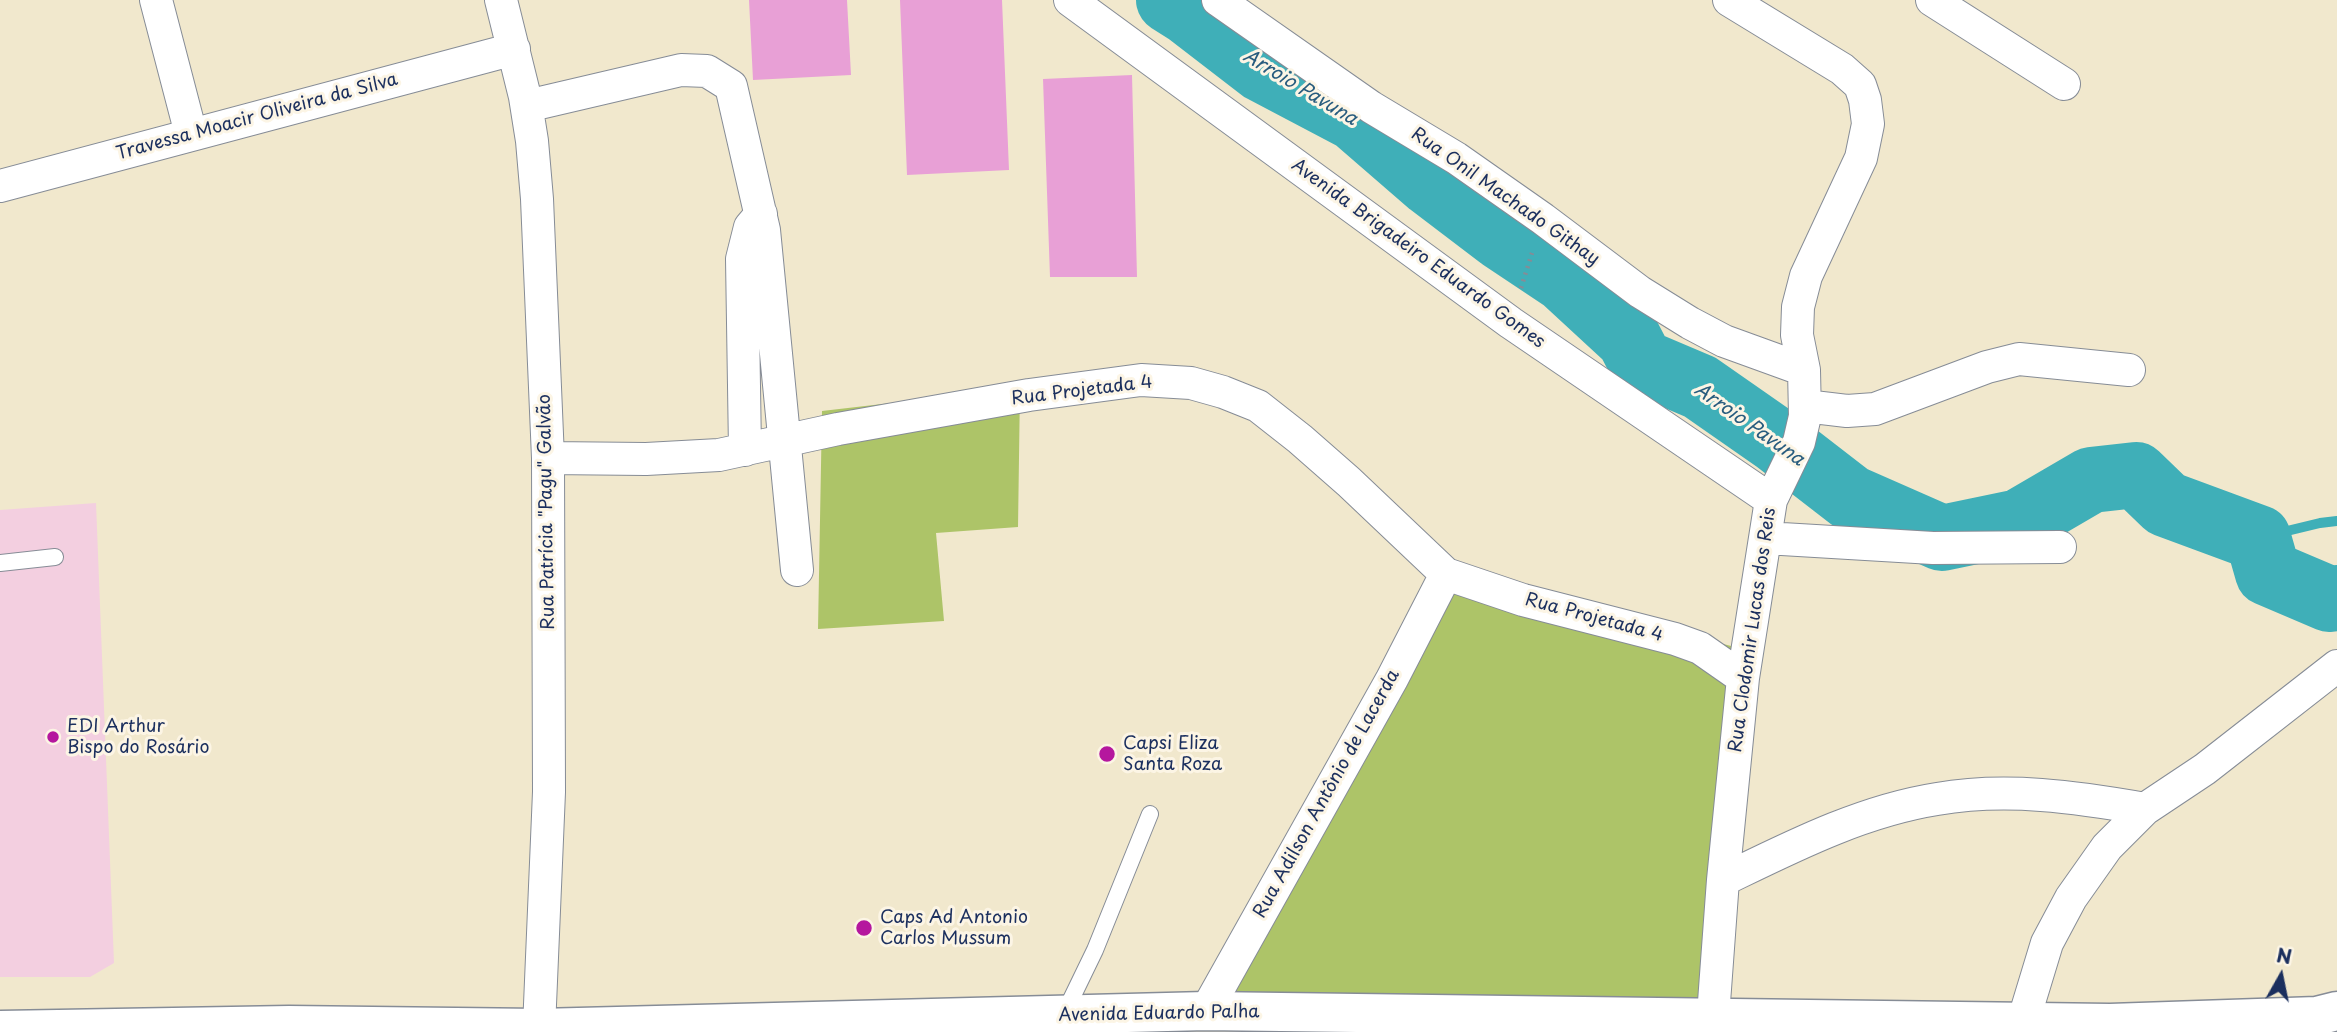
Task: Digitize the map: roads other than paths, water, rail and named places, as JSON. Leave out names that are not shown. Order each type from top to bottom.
[{"type":"street","points":[[156,0],[191,134]]},
{"type":"street","name":"Rua Patrícia \"Pagu\" Galvão","points":[[501,0],[527,106],[537,199],[548,458],[549,792],[539,1028]]},
{"type":"street","name":"Avenida Brigadeiro Eduardo Gomes","points":[[1070,0],[1511,323],[1777,489]]},
{"type":"street","name":"Rua Onil Machado Githay","points":[[1218,0],[1371,107],[1455,158],[1510,196],[1640,292],[1724,341],[1804,370]]},
{"type":"street","name":"Rua Clodomir Lucas dos Reis","points":[[1713,1016],[1743,678],[1765,538],[1777,489],[1799,442],[1805,411],[1804,370],[1797,335],[1798,307],[1807,276],[1861,158],[1868,124],[1860,85],[1842,69],[1729,0]]},
{"type":"street","points":[[1933,0],[2064,84]]},
{"type":"street","name":"Travessa Moacir Oliveira da Silva","points":[[0,186],[514,49]]},
{"type":"street","points":[[527,106],[681,71],[707,71],[731,86],[764,230],[797,570]]},
{"type":"street","points":[[745,450],[742,259],[750,227],[761,214]]},
{"type":"street","points":[[1805,411],[1875,409],[1987,367],[2019,359],[2129,370]]},
{"type":"street","name":"Rua Projetada 4","points":[[548,458],[646,459],[719,455],[838,429],[1029,395],[1141,380],[1191,383],[1258,406],[1349,482],[1446,574],[1523,600],[1675,639],[1700,648],[1743,678]]},
{"type":"street","points":[[1765,538],[1933,548],[2060,547]]},
{"type":"street","name":"Rua Adilson Antônio de Lacerda","points":[[1206,1012],[1392,679],[1446,574]]},
{"type":"street","points":[[2023,1022],[2047,943],[2071,898],[2107,847],[2145,809],[2205,769],[2337,666]]},
{"type":"street","points":[[1723,880],[1820,834],[1937,799],[1990,793],[2093,800],[2145,809]]},
{"type":"street","name":"Avenida Eduardo Palha","points":[[14,1030],[539,1028],[1206,1012],[1500,1024],[1607,1024],[1713,1016],[1979,1027],[2023,1022],[2111,1027],[2327,1019]]},
{"type":"lane","points":[[0,563],[55,557]]},
{"type":"lane","points":[[1064,1014],[1095,950],[1150,814]]},
{"type":"waterway","name":"Arroio Pavuna","points":[[1169,0],[1262,69],[1355,118],[1430,183],[1501,237],[1564,279],[1629,339],[1641,362],[1700,387],[1776,440],[1851,498],[1942,538],[2019,522],[2091,480],[2136,475],[2166,504],[2258,538],[2268,573],[2329,599],[2337,598]]},
{"type":"waterway","points":[[2258,538],[2337,521]]},
{"type":"place","name":"EDI Arthur Bispo do Rosário","points":[[53,737]]},
{"type":"place","name":"Capsi Eliza Santa Roza","points":[[1107,754]]},
{"type":"place","name":"Caps Ad Antonio Carlos Mussum","points":[[864,928]]}]
